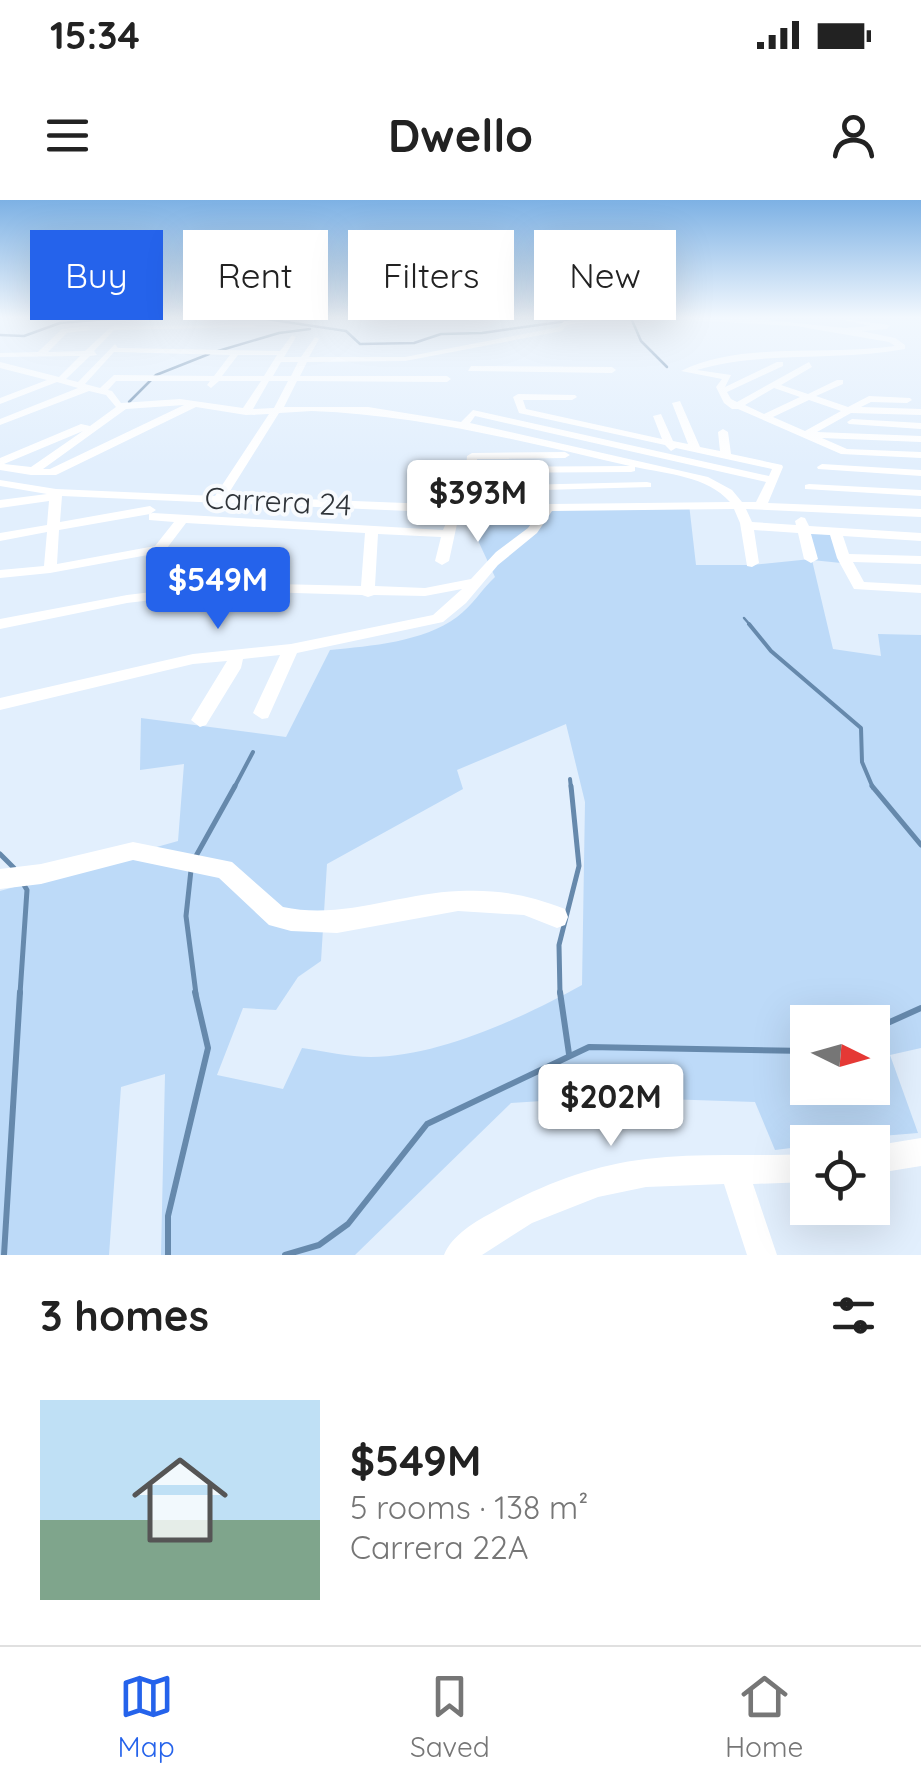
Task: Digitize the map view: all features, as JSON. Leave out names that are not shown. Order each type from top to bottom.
[{"type":"street","points":[[19,367],[102,391],[124,406]]},
{"type":"street","points":[[0,380],[28,367]]},
{"type":"street","points":[[62,367],[62,381]]},
{"type":"street","points":[[0,422],[62,381],[74,367]]},
{"type":"street","points":[[0,410],[95,367]]},
{"type":"street","points":[[109,367],[150,368],[153,378],[144,404]]},
{"type":"street","points":[[170,402],[199,367]]},
{"type":"street","points":[[0,465],[52,473],[95,456],[198,403],[224,367]]},
{"type":"street","points":[[221,406],[247,367]]},
{"type":"street","points":[[246,412],[273,367]]},
{"type":"street","points":[[220,499],[300,367]]},
{"type":"street","points":[[305,408],[325,367]]},
{"type":"street","points":[[331,408],[347,367]]},
{"type":"street","points":[[364,410],[378,367]]},
{"type":"street","points":[[392,414],[402,367]]},
{"type":"street","points":[[699,367],[685,370],[728,377],[720,388],[735,406],[802,436],[845,452],[921,455]]},
{"type":"street","points":[[721,392],[773,367]]},
{"type":"street","points":[[735,406],[805,367]]},
{"type":"street","points":[[471,369],[612,370]]},
{"type":"street","points":[[536,369],[543,397]]},
{"type":"street","points":[[562,370],[574,413]]},
{"type":"street","points":[[102,391],[114,378],[447,379]]},
{"type":"street","points":[[0,390],[62,381]]},
{"type":"street","points":[[0,400],[62,381]]},
{"type":"street","points":[[764,417],[840,382]]},
{"type":"street","points":[[776,386],[848,410],[917,412]]},
{"type":"street","points":[[522,411],[518,397],[572,397]]},
{"type":"street","points":[[802,436],[869,398],[921,400]]},
{"type":"street","points":[[829,421],[921,424],[917,412],[903,400]]},
{"type":"street","points":[[0,494],[124,406],[170,402],[246,412],[364,410],[464,425],[718,484],[740,505],[749,526],[752,563]]},
{"type":"street","points":[[488,403],[778,467],[762,505]]},
{"type":"street","points":[[677,403],[696,448]]},
{"type":"street","points":[[464,425],[473,413],[773,480]]},
{"type":"street","points":[[0,465],[108,416]]},
{"type":"street","points":[[658,416],[683,475]]},
{"type":"street","points":[[723,432],[726,455]]},
{"type":"street","points":[[569,506],[567,469],[570,451],[579,435]]},
{"type":"street","points":[[802,436],[921,439]]},
{"type":"street","points":[[442,561],[449,534],[470,489],[472,456],[570,451]]},
{"type":"street","points":[[812,560],[796,506],[822,468],[845,452]]},
{"type":"street","points":[[901,454],[920,475]]},
{"type":"street","points":[[471,470],[643,467]]},
{"type":"street","points":[[822,468],[920,475]]},
{"type":"street","name":"Carrera 24","points":[[12,484],[56,494],[162,495],[297,504],[461,509],[762,505],[921,512]]},
{"type":"street","points":[[470,489],[647,485]]},
{"type":"street","points":[[809,486],[921,493]]},
{"type":"street","points":[[841,489],[867,534]]},
{"type":"street","points":[[0,504],[56,494],[50,529],[50,569]]},
{"type":"street","points":[[120,494],[132,555]]},
{"type":"street","points":[[158,549],[152,514],[162,495]]},
{"type":"street","points":[[291,531],[297,504]]},
{"type":"street","points":[[0,704],[193,658],[291,649],[438,620],[454,609],[494,560],[535,529],[548,506]]},
{"type":"street","points":[[0,537],[152,514],[291,531],[449,534]]},
{"type":"street","points":[[0,574],[158,549],[183,518]]},
{"type":"street","points":[[749,526],[921,537]]},
{"type":"street","points":[[368,593],[372,530]]},
{"type":"street","points":[[836,533],[859,586],[921,589]]},
{"type":"street","points":[[844,558],[921,560]]},
{"type":"street","points":[[0,624],[127,599],[226,587],[425,592],[476,582]]},
{"type":"street","points":[[262,713],[291,649]]},
{"type":"street","points":[[200,720],[237,654]]},
{"type":"street","points":[[0,879],[41,874],[133,851],[225,869],[277,918],[337,922],[458,900],[524,904],[556,917]]},
{"type":"street","points":[[890,1157],[921,1152]]},
{"type":"street","points":[[468,1251],[512,1214],[620,1177],[650,1172],[790,1168]]},
{"type":"street","points":[[734,1170],[762,1255]]},
{"type":"shaded area","points":[[461,504],[689,504],[696,565],[811,559],[804,532],[831,535],[841,563],[812,560],[833,649],[881,656],[878,634],[921,635],[921,1048],[890,1055],[918,1133],[890,1135],[890,1125],[790,1125],[790,1148],[775,1150],[755,1102],[603,1097],[511,1103],[355,1255],[161,1255],[165,1074],[121,1087],[109,1255],[0,1255],[0,891],[178,841],[184,764],[140,770],[141,718],[286,737],[330,650],[429,632],[462,613],[495,577]],"holes":[[[566,724],[585,802],[582,985],[508,1022],[424,1050],[371,1057],[302,1048],[283,1089],[217,1075],[243,1008],[276,1010],[298,977],[321,961],[327,864],[463,789],[457,770]]]},
{"type":"waterway","points":[[129,402],[156,375],[176,367]]},
{"type":"waterway","points":[[744,618],[751,626]]},
{"type":"waterway","points":[[749,624],[771,651],[861,728],[862,762],[872,786]]},
{"type":"waterway","points":[[234,788],[253,752]]},
{"type":"waterway","points":[[570,779],[571,788]]},
{"type":"waterway","points":[[196,856],[235,786]]},
{"type":"waterway","points":[[560,994],[559,945],[579,866],[571,786]]},
{"type":"waterway","points":[[872,786],[921,845]]},
{"type":"waterway","points":[[0,854],[14,868]]},
{"type":"waterway","points":[[191,870],[186,916],[196,994]]},
{"type":"waterway","points":[[20,994],[27,890],[24,885]]},
{"type":"waterway","points":[[4,1255],[20,992]]},
{"type":"waterway","points":[[168,1255],[168,1216],[208,1048],[195,992]]},
{"type":"waterway","points":[[560,992],[569,1054]]},
{"type":"waterway","points":[[890,1022],[921,1008]]},
{"type":"waterway","points":[[285,1255],[319,1245],[348,1224],[427,1124],[589,1047],[790,1051]]}]
